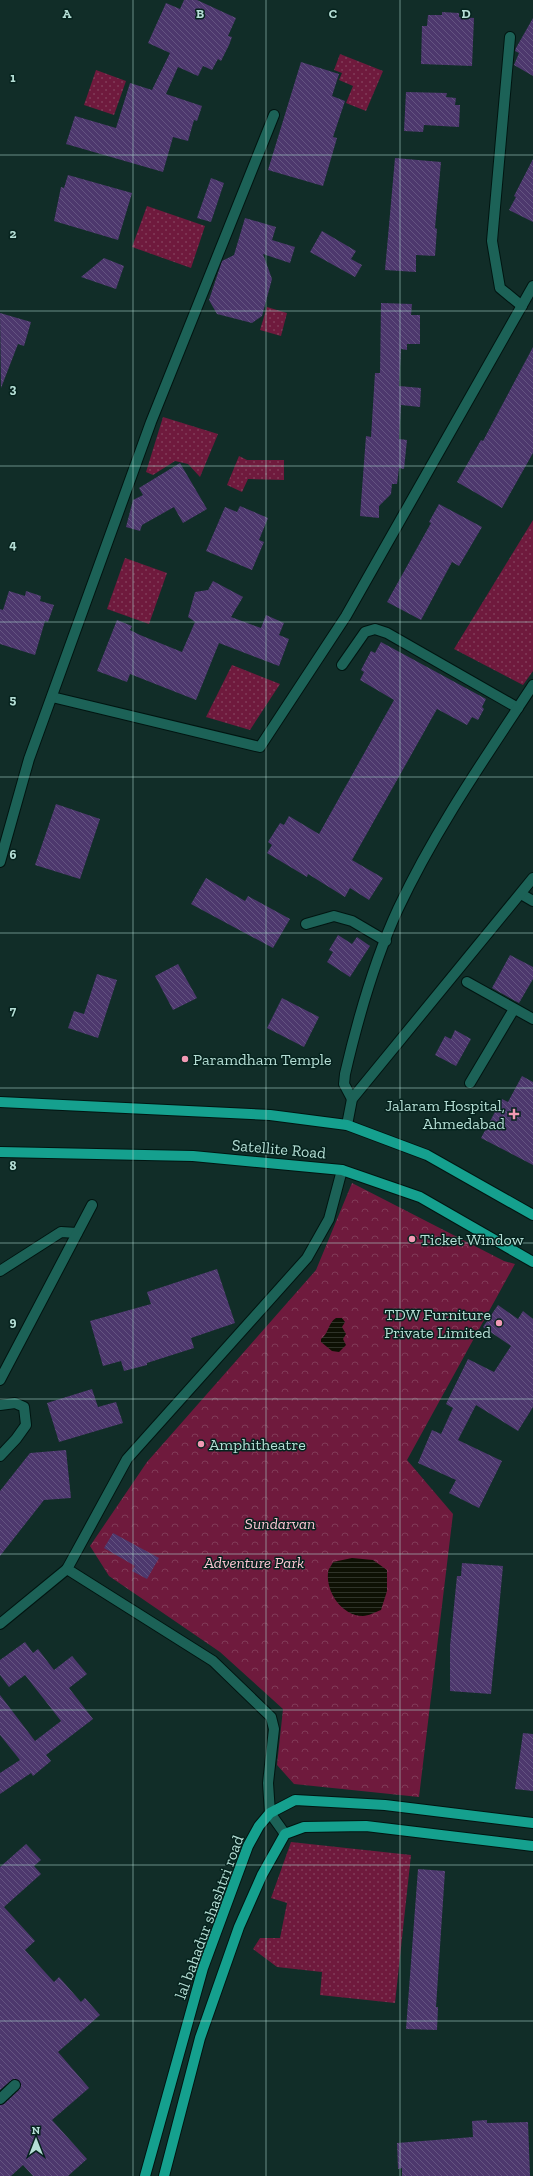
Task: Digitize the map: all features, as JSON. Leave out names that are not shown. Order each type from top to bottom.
[{"type":"main road","name":"Satellite Road","points":[[0,1102],[270,1115],[347,1125],[427,1155],[533,1215]]},
{"type":"main road","name":"Satellite Road","points":[[0,1152],[193,1156],[342,1170],[420,1197],[533,1262]]},
{"type":"main road","name":"lal bahadur shashtri road","points":[[145,2176],[203,1968],[248,1846],[259,1826],[270,1813],[295,1800],[385,1805],[533,1823]]},
{"type":"main road","points":[[164,2176],[200,2038],[239,1927],[262,1875],[285,1834],[304,1827],[366,1826],[533,1846]]},
{"type":"street","points":[[510,37],[492,241],[500,288],[522,306]]},
{"type":"street","points":[[0,862],[29,759],[151,422],[274,115]]},
{"type":"street","points":[[52,697],[260,747],[346,616],[533,286]]},
{"type":"street","points":[[342,665],[365,632],[375,629],[387,633],[518,708]]},
{"type":"street","points":[[352,1099],[344,1084],[345,1074],[374,972],[398,909],[449,813],[533,685]]},
{"type":"street","points":[[347,1125],[352,1099],[533,878]]},
{"type":"street","points":[[521,894],[533,901]]},
{"type":"street","points":[[306,924],[334,916],[352,921],[386,941]]},
{"type":"street","points":[[467,982],[533,1019]]},
{"type":"street","points":[[470,1083],[514,1009]]},
{"type":"street","points":[[0,1624],[67,1569],[127,1459],[307,1258],[329,1219],[342,1170]]},
{"type":"street","points":[[0,1380],[92,1205]]},
{"type":"street","points":[[0,1271],[61,1232],[77,1233]]},
{"type":"street","points":[[0,1405],[15,1402],[24,1407],[26,1425],[16,1439],[0,1456]]},
{"type":"street","points":[[67,1569],[213,1661],[270,1717],[274,1729],[268,1783],[270,1813],[285,1834]]},
{"type":"street","points":[[0,2099],[15,2085]]},
{"type":"green space","points":[[340,54],[383,71],[366,111],[346,103],[353,86],[339,80],[342,73],[334,70]]},
{"type":"green space","points":[[96,70],[126,81],[114,115],[84,105]]},
{"type":"green space","points":[[147,206],[205,226],[191,268],[132,247]]},
{"type":"green space","points":[[267,307],[287,313],[281,336],[260,330]]},
{"type":"green space","points":[[163,417],[218,434],[200,477],[188,464],[175,461],[153,475],[146,472]]},
{"type":"green space","points":[[239,456],[247,460],[284,460],[284,480],[248,479],[242,492],[227,485]]},
{"type":"green space","points":[[533,520],[533,671],[523,685],[454,649]]},
{"type":"green space","points":[[125,558],[167,573],[149,624],[107,609]]},
{"type":"green space","points":[[232,665],[280,684],[250,730],[206,717]]},
{"type":"green space","name":"Sundarvan","points":[[352,1183],[504,1261],[515,1264],[407,1460],[453,1514],[419,1797],[294,1784],[277,1765],[283,1709],[220,1652],[109,1576],[90,1546],[147,1462],[316,1270]]},
{"type":"green space","points":[[291,1842],[411,1855],[395,2003],[320,1995],[322,1972],[277,1967],[253,1949],[260,1938],[280,1938],[287,1903],[271,1898]]},
{"type":"shaded area","points":[[336,1318],[342,1318],[345,1322],[342,1327],[346,1334],[343,1339],[346,1345],[339,1352],[332,1351],[321,1342],[321,1339],[326,1334],[331,1323]]},
{"type":"shaded area","points":[[352,1558],[373,1560],[387,1570],[387,1591],[381,1610],[365,1616],[355,1615],[342,1607],[333,1595],[328,1580],[329,1569],[333,1562]]},
{"type":"building","points":[[184,0],[197,0],[236,18],[228,36],[232,37],[229,45],[221,61],[218,59],[212,70],[203,66],[198,76],[178,67],[166,94],[202,106],[197,121],[194,120],[188,141],[173,137],[163,172],[66,144],[75,116],[116,128],[130,83],[152,90],[170,53],[148,43],[166,3],[180,9]]},
{"type":"building","points":[[442,12],[459,13],[459,17],[474,18],[472,66],[421,64],[422,26],[427,26],[428,15],[442,15]]},
{"type":"building","points":[[533,18],[533,76],[514,65],[519,53],[515,51],[516,48]]},
{"type":"building","points":[[301,62],[339,74],[332,96],[345,101],[333,137],[337,138],[323,186],[268,170]]},
{"type":"building","points":[[406,92],[447,93],[446,97],[456,98],[455,105],[460,105],[459,127],[424,125],[423,132],[404,131]]},
{"type":"building","points":[[395,158],[441,162],[435,228],[437,229],[435,256],[416,255],[416,272],[385,270]]},
{"type":"building","points":[[533,159],[533,222],[509,210],[516,197],[514,196]]},
{"type":"building","points":[[68,175],[132,193],[118,240],[54,221],[61,187],[64,188]]},
{"type":"building","points":[[211,178],[224,183],[211,222],[197,218]]},
{"type":"building","points":[[245,218],[276,227],[272,240],[295,247],[290,263],[263,254],[272,279],[262,316],[252,323],[217,314],[209,300],[222,261],[234,255]]},
{"type":"building","points":[[322,231],[356,251],[351,259],[362,265],[355,277],[310,252]]},
{"type":"building","points":[[104,258],[124,266],[116,289],[81,277]]},
{"type":"building","points":[[381,303],[412,304],[411,315],[420,315],[420,344],[407,344],[407,350],[401,349],[399,386],[421,388],[420,407],[401,405],[399,439],[407,440],[404,469],[399,468],[397,484],[392,484],[391,494],[379,506],[379,518],[360,516],[366,436],[371,437],[375,373],[380,373]]},
{"type":"building","points":[[0,313],[31,322],[24,346],[18,344],[1,388]]},
{"type":"building","points":[[533,347],[533,453],[502,508],[457,482],[481,440],[483,441]]},
{"type":"building","points":[[180,463],[207,509],[183,523],[174,507],[142,525],[140,531],[126,527],[133,500],[143,495],[139,488]]},
{"type":"building","points":[[439,504],[482,527],[459,566],[452,562],[421,620],[387,602],[431,523],[429,522]]},
{"type":"building","points":[[240,506],[268,518],[259,540],[264,542],[252,570],[206,551],[225,507],[237,512]]},
{"type":"building","points":[[213,581],[243,597],[231,617],[261,628],[266,615],[284,623],[279,635],[289,639],[279,666],[219,643],[196,700],[130,674],[127,682],[97,671],[117,620],[132,626],[130,630],[140,635],[182,652],[195,622],[188,617],[195,592],[208,590]]},
{"type":"building","points":[[9,591],[25,596],[26,591],[41,596],[40,601],[54,605],[48,622],[45,621],[35,655],[0,644],[0,609],[3,610]]},
{"type":"building","points":[[381,642],[486,699],[482,707],[484,709],[478,720],[472,717],[467,725],[437,709],[352,860],[383,878],[369,900],[350,888],[345,897],[308,874],[307,877],[267,853],[272,845],[268,842],[280,823],[284,825],[289,816],[319,834],[394,700],[360,680],[364,672],[361,670],[371,651],[375,653]]},
{"type":"building","points":[[56,804],[100,819],[80,879],[35,865]]},
{"type":"building","points":[[206,878],[245,901],[248,896],[290,919],[273,948],[191,904]]},
{"type":"building","points":[[338,935],[352,944],[357,937],[370,946],[350,977],[327,962],[333,952],[329,950]]},
{"type":"building","points":[[510,955],[533,967],[533,979],[519,1003],[492,988]]},
{"type":"building","points":[[178,964],[197,998],[173,1010],[155,976]]},
{"type":"building","points":[[97,974],[117,980],[98,1038],[68,1028],[74,1011],[84,1014]]},
{"type":"building","points":[[282,998],[319,1017],[304,1047],[267,1028]]},
{"type":"building","points":[[455,1030],[471,1039],[456,1066],[435,1055],[445,1036],[451,1039]]},
{"type":"building","points":[[522,1076],[533,1082],[533,1165],[481,1138],[502,1099],[508,1102]]},
{"type":"building","points":[[217,1269],[235,1323],[191,1338],[194,1348],[147,1363],[147,1365],[124,1371],[121,1361],[103,1366],[90,1321],[151,1304],[147,1292]]},
{"type":"building","points":[[498,1305],[518,1319],[523,1311],[533,1319],[533,1407],[518,1431],[476,1405],[458,1440],[502,1461],[479,1508],[449,1493],[456,1480],[418,1463],[432,1430],[441,1434],[453,1408],[446,1404],[468,1359],[494,1372],[511,1346],[483,1327]]},
{"type":"building","points":[[92,1389],[98,1407],[116,1402],[123,1423],[59,1442],[47,1403]]},
{"type":"building","points":[[66,1450],[71,1498],[44,1500],[0,1556],[0,1491],[30,1453]]},
{"type":"building","points":[[113,1533],[159,1558],[147,1579],[132,1571],[135,1566],[104,1548]]},
{"type":"building","points":[[462,1563],[503,1566],[491,1694],[450,1691],[450,1646],[457,1576],[461,1576]]},
{"type":"building","points":[[25,1642],[33,1653],[38,1649],[54,1670],[72,1656],[87,1674],[69,1688],[93,1719],[46,1755],[51,1761],[33,1776],[31,1773],[0,1794],[0,1773],[20,1760],[0,1735],[0,1695],[35,1741],[61,1721],[25,1675],[9,1687],[0,1675],[0,1660]]},
{"type":"building","points":[[523,1733],[533,1734],[533,1791],[515,1789]]},
{"type":"building","points":[[26,1844],[41,1860],[34,1866],[41,1874],[4,1907],[35,1941],[25,1950],[54,1982],[59,1977],[81,2002],[85,1998],[100,2015],[58,2052],[89,2088],[52,2120],[87,2159],[68,2176],[33,2176],[23,2165],[11,2176],[0,2176],[0,2105],[4,2104],[19,2090],[21,2084],[19,2080],[13,2079],[0,2090],[0,1867]]},
{"type":"building","points":[[418,1869],[445,1871],[436,2007],[438,2007],[437,2030],[406,2029]]},
{"type":"building","points":[[487,2120],[487,2123],[528,2122],[530,2176],[402,2176],[402,2168],[398,2169],[397,2143],[473,2137],[472,2121]]},
{"type":"place","name":"Paramdham Temple","points":[[185,1059]]},
{"type":"place","name":"Jalaram Hospital, Ahmedabad","points":[[514,1114]]},
{"type":"place","name":"Ticket Window","points":[[412,1239]]},
{"type":"place","name":"TDW Furniture Private Limited","points":[[499,1323]]},
{"type":"place","name":"Amphitheatre","points":[[201,1444]]},
{"type":"park label","name":"Adventure Park","points":[[254,1562]]}]
